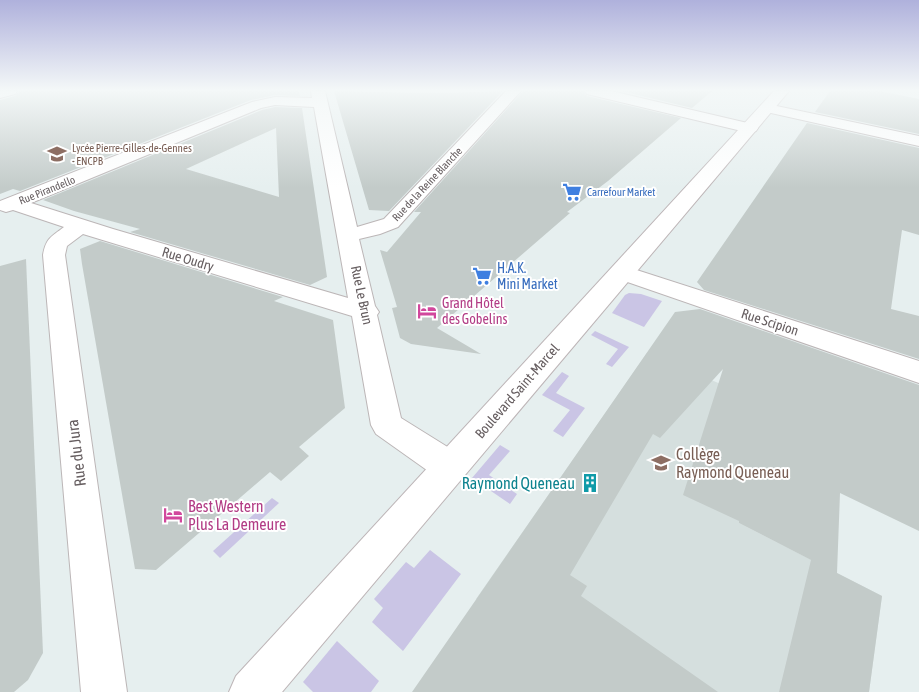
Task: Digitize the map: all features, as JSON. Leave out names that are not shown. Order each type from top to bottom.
[{"type":"street","name":"Rue Pirandello","points":[[6,206],[212,123]]},
{"type":"street","name":"Rue Le Brun","points":[[325,123],[366,312],[387,425],[450,467]]},
{"type":"street","name":"Rue de la Reine Blanche","points":[[349,235],[373,230],[391,223],[484,123]]},
{"type":"street","name":"Boulevard Saint-Marcel","points":[[252,692],[754,123]]},
{"type":"street","points":[[796,123],[919,141]]},
{"type":"street","name":"Rue Oudry","points":[[6,206],[80,226],[366,312]]},
{"type":"street","name":"Rue du Jura","points":[[80,226],[56,243],[54,255],[104,692]]},
{"type":"street","name":"Rue Scipion","points":[[621,272],[919,372]]},
{"type":"shaded area","points":[[629,293],[641,294],[662,301],[644,327],[612,313],[625,295]]},
{"type":"shaded area","points":[[595,331],[629,347],[612,367],[606,364],[618,349],[591,335]]},
{"type":"shaded area","name":"Collège Raymond Queneau","points":[[647,353],[766,403],[739,523],[882,596],[869,692],[594,692],[476,599]]},
{"type":"shaded area","points":[[562,372],[569,376],[556,393],[585,408],[563,437],[553,431],[570,410],[542,395]]},
{"type":"shaded area","points":[[500,445],[510,451],[489,475],[517,494],[510,504],[472,478]]},
{"type":"shaded area","points":[[272,498],[279,503],[220,558],[213,551]]},
{"type":"shaded area","points":[[430,550],[461,574],[403,651],[372,622],[383,608],[374,599],[406,562],[414,568]]},
{"type":"shaded area","points":[[337,641],[379,681],[371,692],[313,692],[303,682]]},
{"type":"building","points":[[0,123],[192,123],[20,191],[13,189],[0,194]]},
{"type":"building","points":[[230,123],[304,123],[327,277],[310,285],[130,232],[140,229],[74,211],[43,200]],"holes":[[[276,128],[279,197],[186,169]]]},
{"type":"building","points":[[343,123],[472,123],[389,211],[369,210]]},
{"type":"building","points":[[494,123],[675,123],[608,181],[567,212],[570,213],[437,328],[481,354],[411,344],[400,338],[392,308],[397,307],[380,250],[387,252],[421,212],[414,212]]},
{"type":"building","points":[[807,123],[919,148],[919,235],[902,230],[891,309],[919,316],[919,359],[704,290],[697,282]]},
{"type":"building","points":[[868,123],[919,123],[919,134]]},
{"type":"building","points":[[100,241],[283,297],[274,301],[333,320],[345,408],[299,447],[309,456],[281,481],[270,472],[156,570],[135,569],[82,264],[80,249]]},
{"type":"building","points":[[26,259],[43,653],[28,680],[14,692],[0,692],[0,266]]},
{"type":"building","points":[[700,309],[919,385],[919,531],[840,493],[837,573],[882,596],[869,692],[779,692],[811,560],[739,523],[739,521],[683,495],[723,369],[660,438],[653,434],[570,575],[587,586],[581,596],[718,692],[412,692],[675,312]]},
{"type":"place","name":"Lycée Pierre-Gilles-de-Gennes - ENCPB","points":[[57,154]]},
{"type":"place","name":"Carrefour Market","points":[[572,192]]},
{"type":"place","name":"H.A.K. Mini Market","points":[[482,276]]},
{"type":"place","name":"Grand Hôtel des Gobelins","points":[[427,311]]},
{"type":"place","name":"Collège Raymond Queneau","points":[[661,463]]},
{"type":"place","name":"Raymond Queneau","points":[[590,483]]},
{"type":"place","name":"Best Western Plus La Demeure","points":[[173,515]]}]
